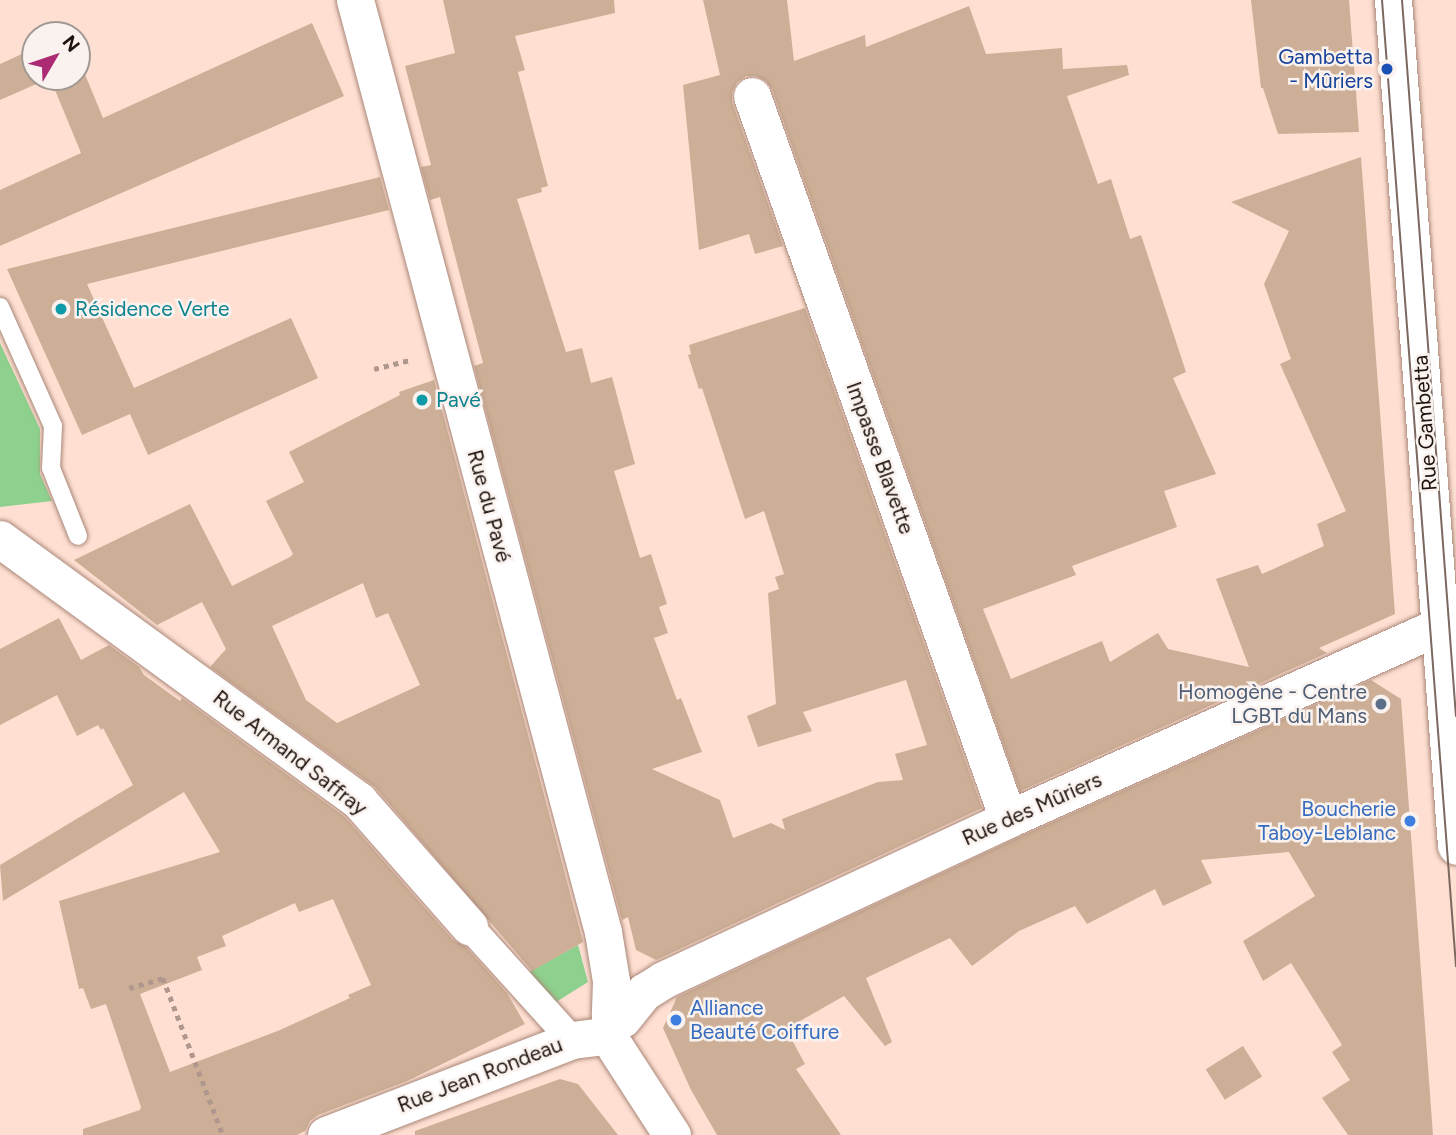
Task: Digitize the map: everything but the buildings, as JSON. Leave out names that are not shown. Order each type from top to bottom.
[{"type":"street","name":"Rue du Pavé","points":[[355,0],[603,932],[611,981],[603,1032]]},
{"type":"street","name":"Rue Gambetta","points":[[1393,0],[1448,623],[1456,846]]},
{"type":"street","name":"Impasse Blavette","points":[[751,96],[1008,819]]},
{"type":"street","name":"Rue Armand Saffray","points":[[0,539],[359,801],[469,926],[603,1032]]},
{"type":"street","name":"Rue des Mûriers","points":[[603,1032],[644,992],[663,980],[1008,819],[1448,623]]},
{"type":"street","name":"Rue Jean Rondeau","points":[[327,1135],[603,1032]]},
{"type":"street","points":[[603,1032],[672,1135]]},
{"type":"lane","points":[[0,307],[53,426],[51,468],[78,536]]},
{"type":"path","points":[[129,988],[163,978],[223,1135]]},
{"type":"green space","points":[[0,343],[40,429],[40,474],[52,501],[0,507]]},
{"type":"green space","points":[[578,945],[588,982],[553,1004],[529,972]]},
{"type":"tram line","points":[[1382,0],[1456,966]]},
{"type":"tram line","points":[[1402,0],[1456,716]]},
{"type":"place","name":"Gambetta - Mûriers","points":[[1387,69]]},
{"type":"place","name":"Résidence Verte","points":[[61,309]]},
{"type":"place","name":"Pavé","points":[[422,400]]},
{"type":"place","name":"Homogène - Centre LGBT du Mans","points":[[1381,704]]},
{"type":"place","name":"Boucherie Taboy-Leblanc","points":[[1410,821]]},
{"type":"place","name":"Alliance Beauté Coiffure","points":[[676,1020]]}]
